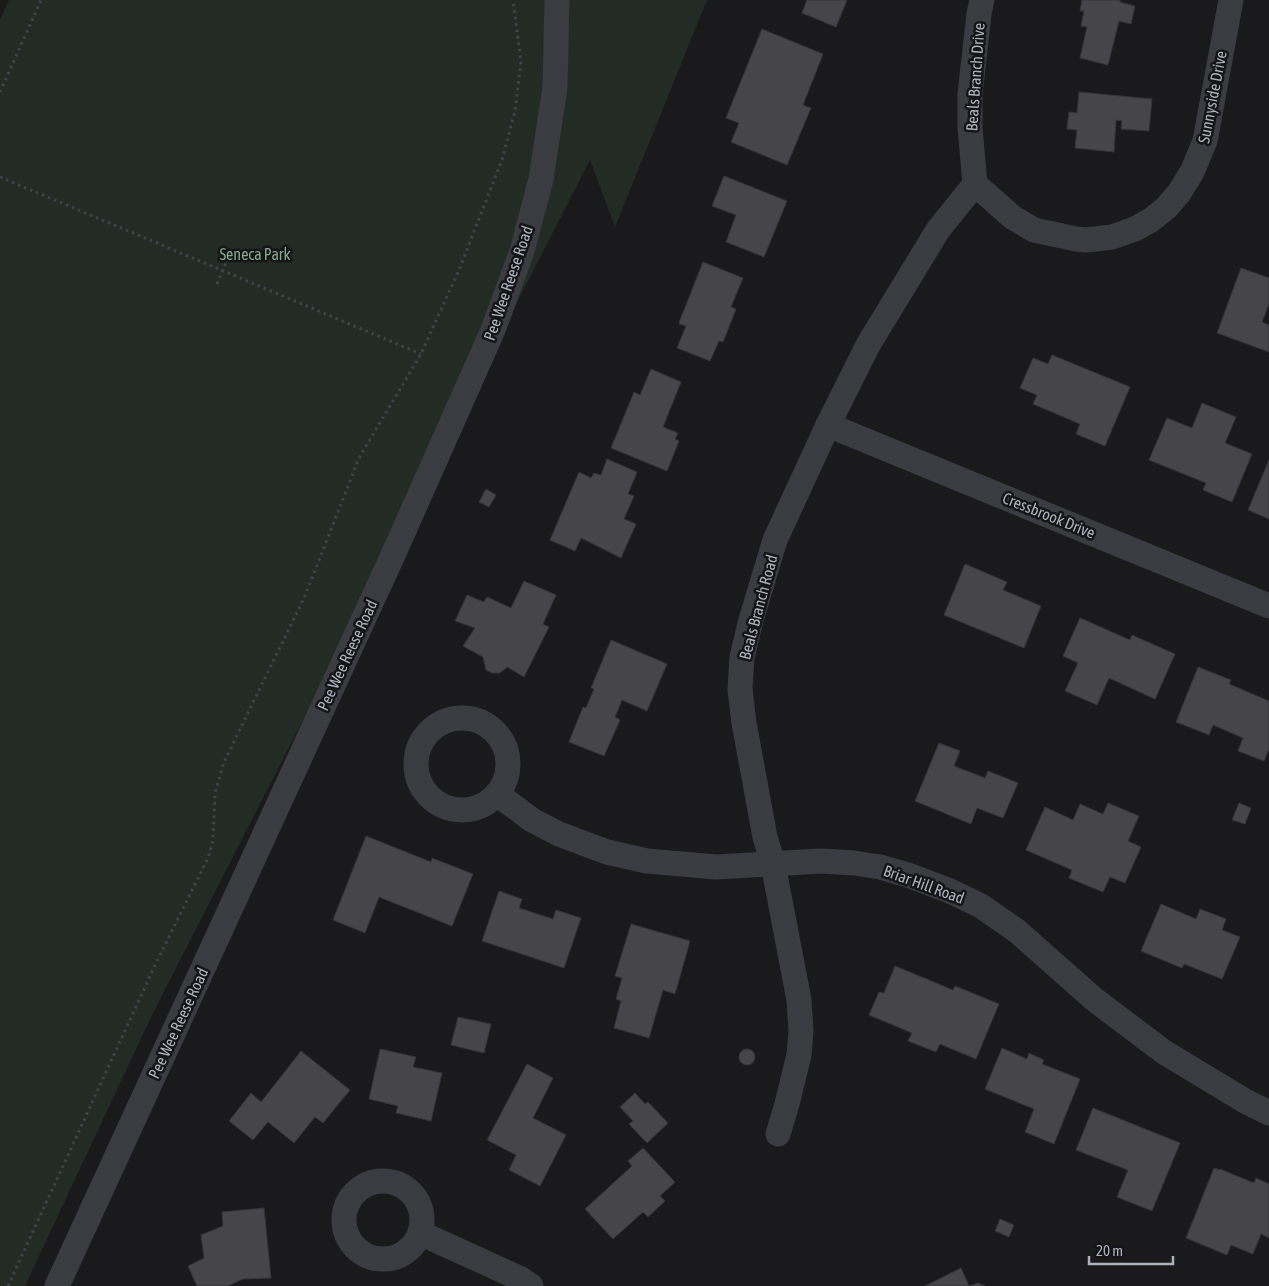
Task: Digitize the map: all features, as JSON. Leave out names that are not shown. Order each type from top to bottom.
[{"type":"street","name":"Pee Wee Reese Road","points":[[57,1286],[393,555],[493,330],[522,251],[541,179],[555,86],[557,0]]},
{"type":"street","name":"Beals Branch Drive","points":[[975,184],[970,128],[970,94],[982,0]]},
{"type":"street","name":"Sunnyside Drive","points":[[975,184],[1012,217],[1034,230],[1076,239],[1112,238],[1151,220],[1179,194],[1192,172],[1205,140],[1231,0]]},
{"type":"street","name":"Beals Branch Road","points":[[778,1134],[799,1055],[801,1031],[799,1000],[744,723],[740,689],[742,657],[775,540],[828,425],[868,345],[908,279],[938,230],[975,184]]},
{"type":"street","name":"Cressbrook Drive","points":[[828,425],[1269,606]]},
{"type":"street","name":"Briar Hill Road","points":[[497,794],[532,820],[559,834],[607,852],[648,862],[716,867],[821,861],[854,863],[908,875],[950,891],[973,902],[1017,930],[1095,1000],[1164,1052],[1245,1101],[1269,1113]]},
{"type":"street","points":[[420,1233],[521,1279],[531,1286]]},
{"type":"path","points":[[0,92],[41,0]]},
{"type":"path","points":[[8,1286],[156,963],[208,858],[213,841],[215,793],[224,762],[305,596],[359,458],[421,354],[459,270],[502,160],[515,111],[521,61],[513,0]]},
{"type":"path","points":[[0,176],[421,354]]},
{"type":"path","points":[[217,284],[228,258]]},
{"type":"green space","name":"Seneca Park","points":[[9,0],[707,0],[615,227],[590,160],[153,1013],[25,1286],[0,1286],[0,20]]},
{"type":"building","points":[[807,0],[847,0],[836,27],[802,13]]},
{"type":"building","points":[[1082,0],[1120,0],[1120,2],[1135,6],[1131,24],[1119,21],[1108,65],[1080,58],[1087,27],[1081,26],[1084,11],[1080,11]]},
{"type":"building","points":[[762,29],[823,54],[803,105],[811,108],[787,165],[731,142],[739,123],[726,118]]},
{"type":"building","points":[[1079,92],[1152,99],[1149,131],[1121,129],[1122,121],[1116,120],[1114,152],[1075,148],[1077,130],[1067,129],[1069,112],[1077,113]]},
{"type":"building","points":[[724,176],[787,201],[764,257],[726,242],[736,215],[712,206]]},
{"type":"building","points":[[703,262],[743,278],[731,307],[736,309],[723,342],[719,341],[710,361],[677,348],[686,326],[679,324],[680,320]]},
{"type":"building","points":[[1241,268],[1269,278],[1269,304],[1262,322],[1269,325],[1269,352],[1217,333]]},
{"type":"building","points":[[1052,355],[1130,387],[1105,446],[1076,434],[1080,424],[1033,404],[1037,395],[1020,388],[1033,358],[1048,364]]},
{"type":"building","points":[[651,369],[681,382],[663,427],[678,433],[675,439],[679,441],[667,471],[611,448],[634,392],[640,395]]},
{"type":"building","points":[[1202,403],[1236,417],[1225,443],[1252,454],[1232,502],[1203,490],[1206,483],[1149,460],[1167,418],[1192,428]]},
{"type":"building","points":[[607,459],[637,472],[628,494],[634,496],[624,519],[636,524],[621,558],[581,538],[575,551],[550,540],[579,472],[591,478],[594,473],[601,475]]},
{"type":"building","points":[[1269,460],[1269,519],[1248,510]]},
{"type":"building","points":[[486,489],[496,495],[489,507],[479,502]]},
{"type":"building","points":[[965,564],[1007,582],[1003,590],[1041,606],[1024,648],[944,615]]},
{"type":"building","points":[[524,581],[556,595],[543,624],[549,627],[524,677],[507,667],[500,673],[492,673],[486,670],[483,657],[463,646],[475,628],[455,621],[467,595],[484,602],[487,597],[511,608]]},
{"type":"building","points":[[1080,618],[1130,640],[1132,635],[1175,654],[1155,699],[1109,678],[1097,705],[1065,691],[1078,663],[1063,656]]},
{"type":"building","points":[[611,640],[667,664],[647,711],[622,700],[615,717],[620,720],[604,756],[569,742],[583,707],[586,708],[594,689],[591,688]]},
{"type":"building","points":[[1198,667],[1231,680],[1229,684],[1269,701],[1269,749],[1264,761],[1238,751],[1243,738],[1213,725],[1209,735],[1176,722]]},
{"type":"building","points":[[939,743],[960,751],[954,766],[985,778],[988,771],[1018,783],[1003,818],[977,808],[971,824],[915,801]]},
{"type":"building","points":[[1108,803],[1139,816],[1128,841],[1141,847],[1125,883],[1110,877],[1103,892],[1069,878],[1072,870],[1026,850],[1045,807],[1073,820],[1080,804],[1103,814]]},
{"type":"building","points":[[1239,803],[1251,808],[1245,824],[1232,820]]},
{"type":"building","points":[[366,836],[431,862],[432,858],[473,874],[452,926],[379,897],[365,933],[333,920]]},
{"type":"building","points":[[499,891],[522,899],[519,908],[553,919],[556,910],[581,918],[564,968],[482,941]]},
{"type":"building","points":[[1161,904],[1196,919],[1200,909],[1226,919],[1222,930],[1240,937],[1222,979],[1184,964],[1182,968],[1141,951]]},
{"type":"building","points":[[631,924],[690,941],[675,994],[663,990],[649,1038],[614,1028],[621,1001],[616,999],[622,978],[615,976]]},
{"type":"building","points":[[895,966],[953,990],[955,986],[999,1004],[976,1059],[940,1044],[936,1052],[908,1041],[912,1033],[869,1015],[879,992],[884,993]]},
{"type":"building","points":[[458,1017],[491,1024],[484,1053],[451,1045]]},
{"type":"building","points":[[1002,1048],[1027,1059],[1029,1053],[1044,1060],[1042,1064],[1080,1079],[1054,1144],[1025,1132],[1034,1109],[985,1089]]},
{"type":"building","points":[[380,1049],[416,1057],[413,1067],[442,1073],[431,1121],[396,1113],[398,1106],[369,1099]]},
{"type":"building","points":[[744,1049],[750,1049],[755,1054],[753,1063],[744,1065],[739,1060],[739,1054]]},
{"type":"building","points":[[301,1051],[350,1090],[323,1123],[315,1117],[294,1143],[268,1122],[253,1140],[229,1121],[251,1093],[261,1102]]},
{"type":"building","points":[[527,1064],[553,1078],[533,1118],[566,1135],[540,1186],[509,1170],[516,1155],[487,1140]]},
{"type":"building","points":[[635,1093],[645,1104],[648,1102],[668,1123],[647,1143],[629,1124],[633,1121],[620,1107]]},
{"type":"building","points":[[1093,1108],[1180,1143],[1152,1211],[1117,1197],[1128,1170],[1076,1150]]},
{"type":"building","points":[[643,1148],[675,1182],[660,1196],[665,1201],[648,1217],[643,1212],[613,1239],[585,1209],[632,1166],[628,1161]]},
{"type":"building","points":[[1214,1168],[1254,1183],[1256,1178],[1269,1184],[1269,1238],[1261,1234],[1253,1254],[1231,1245],[1227,1255],[1186,1238]]},
{"type":"building","points":[[264,1208],[271,1278],[243,1279],[228,1286],[197,1286],[188,1266],[204,1258],[201,1235],[223,1226],[222,1212]]},
{"type":"building","points":[[1000,1219],[1014,1225],[1009,1237],[995,1231]]},
{"type":"building","points":[[961,1268],[969,1286],[925,1286]]},
{"type":"building","points":[[978,1283],[985,1286],[969,1286]]}]
